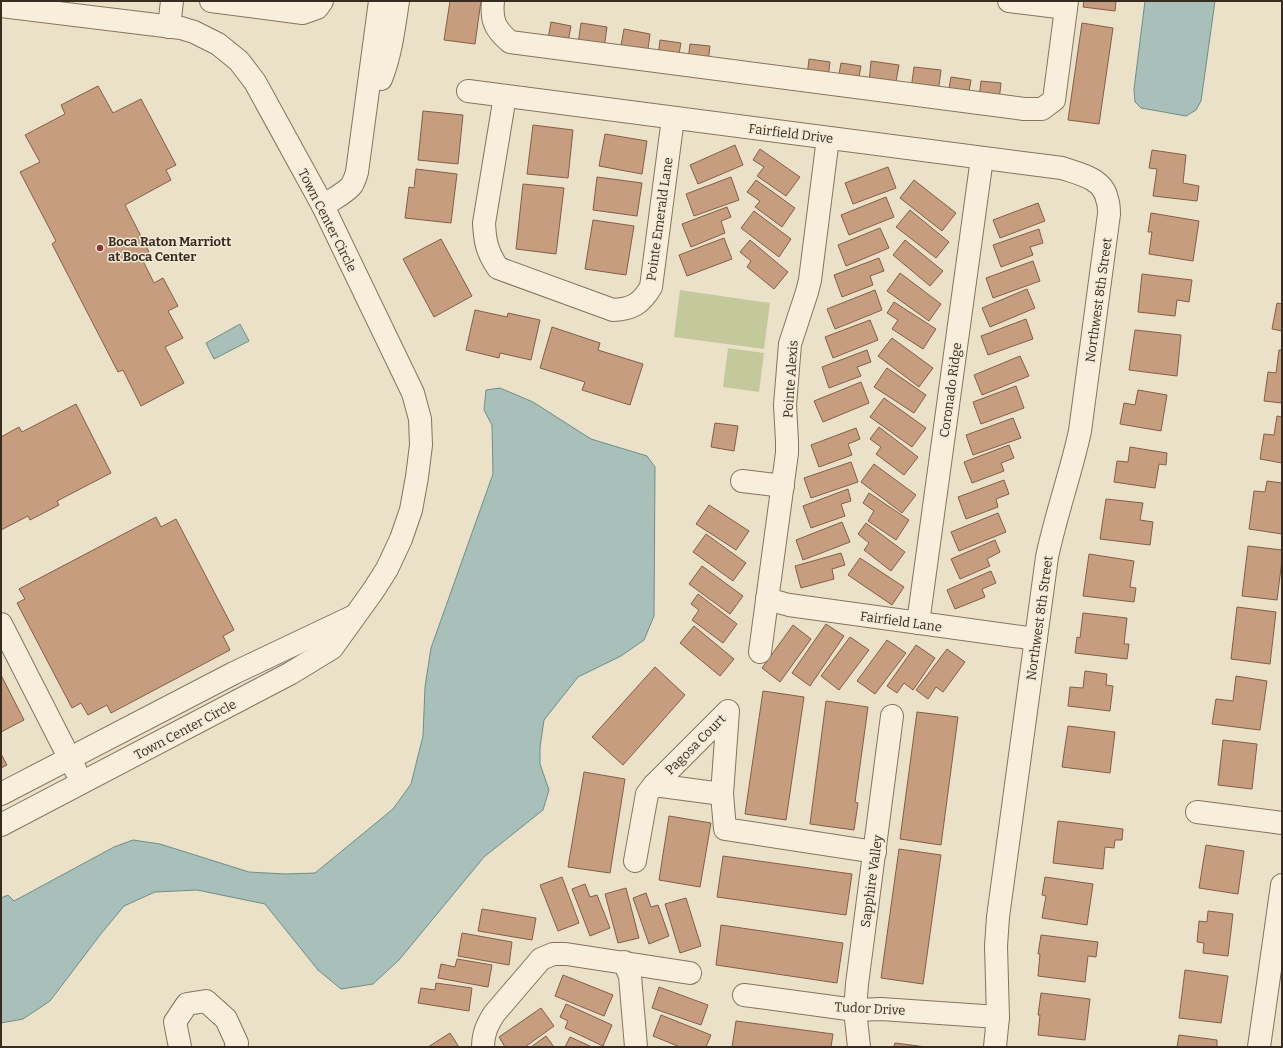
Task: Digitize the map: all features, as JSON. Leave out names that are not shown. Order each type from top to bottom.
[{"type":"street","points":[[169,27],[172,1]]},
{"type":"street","points":[[210,1],[303,13],[317,8],[322,1]]},
{"type":"street","points":[[323,206],[333,198],[345,192],[353,184],[357,172],[380,1]]},
{"type":"street","points":[[368,92],[378,85],[385,69],[392,39],[398,1]]},
{"type":"street","points":[[493,1],[491,13],[498,32],[510,42],[1024,110],[1042,110],[1054,100],[1067,5],[1009,1]]},
{"type":"street","name":"Town Center Circle","points":[[1,6],[182,28],[207,37],[222,47],[243,66],[255,82],[323,206],[413,393],[420,419],[421,445],[411,510],[401,539],[387,569],[332,648],[291,673],[1,825]]},
{"type":"street","name":"Fairfield Drive","points":[[468,91],[1062,168],[1092,178],[1101,186],[1105,193]]},
{"type":"street","name":"Pointe Emerald Lane","points":[[505,96],[484,223],[487,247],[491,257],[498,268],[612,310],[624,309],[635,305],[644,298],[650,287],[673,118]]},
{"type":"street","name":"Pointe Alexis","points":[[760,652],[787,452],[788,441],[785,405],[790,344],[810,280],[828,138]]},
{"type":"street","name":"Coronado Ridge","points":[[918,623],[982,158]]},
{"type":"street","name":"Northwest 8th Street","points":[[995,1047],[998,1016],[996,946],[998,917],[1047,557],[1053,529],[1074,459],[1080,431],[1109,214],[1105,193]]},
{"type":"street","points":[[742,481],[783,486]]},
{"type":"street","name":"Fairfield Lane","points":[[767,599],[789,605],[1036,639]]},
{"type":"street","name":"Town Center Circle","points":[[1,794],[234,673],[355,616]]},
{"type":"street","points":[[1,624],[82,782]]},
{"type":"street","name":"Pagosa Court","points":[[635,861],[647,794],[654,785],[728,711],[722,794],[725,829],[875,852]]},
{"type":"street","name":"Sapphire Valley","points":[[859,1047],[855,1010],[857,984],[892,716]]},
{"type":"street","name":"Pagosa Court","points":[[654,785],[722,794]]},
{"type":"street","points":[[1197,812],[1282,823]]},
{"type":"street","points":[[1259,1047],[1282,885]]},
{"type":"street","points":[[483,1047],[483,1035],[494,1014],[541,960],[553,954],[566,954],[624,962],[690,973]]},
{"type":"street","points":[[624,962],[630,976],[636,1047]]},
{"type":"street","name":"Tudor Drive","points":[[744,995],[855,1010],[881,1008],[998,1016]]},
{"type":"street","points":[[178,1046],[174,1022],[187,1004],[206,1001],[226,1020],[237,1043],[236,1047]]},
{"type":"green space","points":[[680,290],[770,303],[764,349],[674,337]]},
{"type":"green space","points":[[728,348],[764,353],[759,392],[723,387]]},
{"type":"water","points":[[1145,1],[1215,1],[1201,101],[1196,110],[1186,116],[1141,108],[1135,102],[1134,89]]},
{"type":"water","points":[[240,324],[249,341],[214,359],[206,343]]},
{"type":"water","points":[[500,388],[533,402],[591,439],[647,456],[655,467],[654,616],[644,640],[621,656],[578,677],[544,720],[540,747],[540,764],[549,790],[543,810],[484,857],[399,960],[373,984],[341,989],[318,970],[265,904],[197,890],[155,892],[124,906],[50,1001],[23,1019],[1,1023],[1,898],[8,895],[14,901],[114,847],[133,840],[160,844],[249,872],[285,874],[315,873],[393,809],[411,784],[423,736],[425,687],[431,648],[493,474],[492,425],[484,410],[486,390]]},
{"type":"building","points":[[450,1],[481,1],[475,44],[444,40]]},
{"type":"building","points":[[1084,1],[1116,1],[1115,11],[1083,7]]},
{"type":"building","points":[[551,22],[571,26],[568,42],[548,39]]},
{"type":"building","points":[[581,23],[607,27],[604,48],[578,44]]},
{"type":"building","points":[[1082,23],[1113,28],[1099,124],[1068,120]]},
{"type":"building","points":[[624,29],[650,34],[647,56],[620,51]]},
{"type":"building","points":[[660,40],[681,43],[678,59],[658,57]]},
{"type":"building","points":[[690,44],[710,46],[708,63],[688,60]]},
{"type":"building","points":[[809,59],[830,62],[828,78],[807,76]]},
{"type":"building","points":[[871,61],[899,65],[895,87],[869,83]]},
{"type":"building","points":[[841,63],[861,66],[858,83],[838,80]]},
{"type":"building","points":[[914,67],[941,70],[938,93],[911,89]]},
{"type":"building","points":[[951,77],[971,80],[968,97],[948,94]]},
{"type":"building","points":[[981,81],[1001,83],[999,101],[979,98]]},
{"type":"building","name":"Boca Raton Marriott at Boca Center","points":[[98,86],[113,113],[141,99],[176,165],[166,170],[171,180],[125,205],[149,252],[141,257],[154,283],[163,278],[178,306],[168,311],[183,338],[165,347],[184,383],[141,406],[123,370],[118,372],[52,244],[56,241],[20,172],[40,162],[25,135],[65,114],[61,105]]},
{"type":"building","points":[[423,111],[463,115],[458,164],[418,160]]},
{"type":"building","points":[[533,125],[573,130],[568,178],[527,174]]},
{"type":"building","points":[[605,134],[647,141],[642,174],[599,166]]},
{"type":"building","points":[[735,145],[743,165],[698,184],[690,165]]},
{"type":"building","points":[[760,149],[800,177],[786,196],[757,176],[764,167],[753,160]]},
{"type":"building","points":[[1152,150],[1186,155],[1183,183],[1199,186],[1197,201],[1153,196],[1157,169],[1149,168]]},
{"type":"building","points":[[888,167],[896,188],[853,204],[845,183]]},
{"type":"building","points":[[416,169],[457,174],[451,223],[405,218],[409,187],[414,188]]},
{"type":"building","points":[[597,177],[642,183],[637,216],[593,210]]},
{"type":"building","points":[[731,177],[739,200],[694,216],[686,194]]},
{"type":"building","points":[[756,180],[795,208],[782,227],[755,207],[760,201],[747,192]]},
{"type":"building","points":[[914,180],[956,213],[942,231],[900,198]]},
{"type":"building","points":[[523,184],[564,188],[556,254],[516,249]]},
{"type":"building","points":[[886,197],[894,217],[849,235],[841,215]]},
{"type":"building","points":[[1038,203],[1045,221],[1000,238],[993,220]]},
{"type":"building","points":[[727,207],[731,217],[721,221],[725,233],[691,247],[682,224]]},
{"type":"building","points":[[910,210],[949,242],[936,258],[896,227]]},
{"type":"building","points":[[754,211],[791,239],[779,257],[741,228]]},
{"type":"building","points":[[1151,213],[1199,221],[1193,261],[1149,254],[1152,232],[1148,232]]},
{"type":"building","points":[[593,220],[634,226],[626,275],[585,269]]},
{"type":"building","points":[[880,228],[889,248],[846,266],[838,245]]},
{"type":"building","points":[[1039,229],[1043,243],[1030,247],[1033,255],[1001,267],[993,245]]},
{"type":"building","points":[[724,238],[732,259],[687,276],[679,255]]},
{"type":"building","points":[[441,239],[472,296],[434,317],[403,259]]},
{"type":"building","points":[[750,240],[788,272],[774,289],[747,267],[751,261],[740,252]]},
{"type":"building","points":[[905,240],[943,271],[930,286],[893,255]]},
{"type":"building","points":[[879,258],[884,271],[870,276],[873,285],[842,297],[834,275]]},
{"type":"building","points":[[1033,261],[1040,281],[993,298],[986,278]]},
{"type":"building","points":[[900,273],[941,304],[929,321],[887,291]]},
{"type":"building","points":[[1142,274],[1192,280],[1189,302],[1177,300],[1175,316],[1138,312]]},
{"type":"building","points":[[1027,289],[1035,308],[990,327],[982,308]]},
{"type":"building","points":[[875,290],[882,310],[835,329],[827,309]]},
{"type":"building","points":[[894,302],[936,329],[923,349],[892,329],[898,320],[887,313]]},
{"type":"building","points":[[1277,303],[1282,304],[1282,331],[1272,329]]},
{"type":"building","points":[[475,310],[507,317],[508,313],[540,320],[531,360],[500,353],[499,358],[466,350]]},
{"type":"building","points":[[1026,319],[1033,339],[988,355],[981,336]]},
{"type":"building","points":[[870,320],[878,340],[833,358],[825,337]]},
{"type":"building","points":[[552,327],[600,343],[598,350],[643,364],[630,405],[582,390],[585,382],[540,368]]},
{"type":"building","points":[[1135,330],[1181,335],[1177,376],[1129,370]]},
{"type":"building","points":[[892,338],[933,368],[919,387],[878,356]]},
{"type":"building","points":[[867,350],[871,362],[857,367],[861,376],[829,388],[822,367]]},
{"type":"building","points":[[1279,350],[1282,350],[1282,403],[1264,401],[1268,372],[1276,373]]},
{"type":"building","points":[[1020,356],[1029,376],[982,395],[974,375]]},
{"type":"building","points":[[887,368],[926,395],[914,413],[874,387]]},
{"type":"building","points":[[861,382],[869,403],[823,422],[814,401]]},
{"type":"building","points":[[1016,386],[1024,408],[981,424],[973,402]]},
{"type":"building","points":[[1138,390],[1167,395],[1161,431],[1120,424],[1124,403],[1135,405]]},
{"type":"building","points":[[884,398],[926,428],[912,447],[870,417]]},
{"type":"building","points":[[76,404],[111,473],[57,501],[59,505],[30,520],[28,516],[1,530],[1,437],[19,427],[22,432]]},
{"type":"building","points":[[1277,416],[1282,417],[1282,463],[1260,459],[1264,434],[1274,435]]},
{"type":"building","points":[[1013,418],[1021,438],[973,455],[966,435]]},
{"type":"building","points":[[715,423],[738,426],[734,451],[711,447]]},
{"type":"building","points":[[879,427],[918,457],[904,475],[876,454],[881,447],[870,439]]},
{"type":"building","points":[[856,428],[860,439],[848,444],[852,455],[819,467],[811,445]]},
{"type":"building","points":[[1009,445],[1014,458],[1001,463],[1004,471],[972,483],[964,462]]},
{"type":"building","points":[[1130,447],[1167,453],[1166,465],[1159,464],[1155,488],[1114,482],[1117,461],[1128,462]]},
{"type":"building","points":[[851,462],[858,482],[811,498],[804,478]]},
{"type":"building","points":[[874,464],[916,495],[902,513],[861,482]]},
{"type":"building","points":[[1004,480],[1009,494],[996,499],[998,507],[966,519],[958,497]]},
{"type":"building","points":[[1267,481],[1282,483],[1282,534],[1249,529],[1254,491],[1265,492]]},
{"type":"building","points":[[848,489],[851,501],[841,504],[845,516],[811,528],[803,506]]},
{"type":"building","points":[[869,493],[909,520],[896,540],[868,521],[874,511],[863,503]]},
{"type":"building","points":[[1106,499],[1143,503],[1140,520],[1153,522],[1150,545],[1100,539]]},
{"type":"building","points":[[709,505],[749,531],[736,550],[696,524]]},
{"type":"building","points":[[998,513],[1006,532],[959,551],[951,532]]},
{"type":"building","points":[[156,517],[161,527],[176,519],[234,630],[223,636],[230,650],[111,713],[107,705],[88,715],[81,703],[72,708],[17,603],[25,599],[19,589]]},
{"type":"building","points":[[842,522],[850,542],[803,560],[796,540]]},
{"type":"building","points":[[866,523],[905,552],[891,571],[864,550],[869,543],[858,534]]},
{"type":"building","points":[[706,534],[746,563],[733,581],[693,552]]},
{"type":"building","points":[[995,540],[1000,552],[987,559],[990,566],[960,579],[951,559]]},
{"type":"building","points":[[1248,546],[1282,550],[1277,600],[1242,596]]},
{"type":"building","points":[[841,553],[845,565],[832,569],[834,579],[801,588],[795,566]]},
{"type":"building","points":[[1089,554],[1134,561],[1130,587],[1136,588],[1134,602],[1083,596]]},
{"type":"building","points":[[860,558],[904,587],[892,605],[848,575]]},
{"type":"building","points":[[702,566],[743,596],[730,614],[689,584]]},
{"type":"building","points":[[991,571],[996,583],[982,589],[985,597],[955,609],[947,590]]},
{"type":"building","points":[[698,594],[737,624],[723,643],[692,620],[699,610],[691,604]]},
{"type":"building","points":[[1237,607],[1276,612],[1270,664],[1231,659]]},
{"type":"building","points":[[1083,613],[1127,618],[1124,644],[1129,644],[1127,659],[1075,653],[1077,637],[1080,638]]},
{"type":"building","points":[[826,624],[844,636],[810,686],[792,673]]},
{"type":"building","points":[[793,625],[811,639],[780,682],[762,668]]},
{"type":"building","points":[[694,626],[734,659],[720,676],[680,643]]},
{"type":"building","points":[[850,637],[869,650],[839,690],[821,676]]},
{"type":"building","points":[[887,640],[906,653],[875,694],[857,681]]},
{"type":"building","points":[[916,645],[935,658],[913,690],[904,683],[897,693],[887,686]]},
{"type":"building","points":[[947,649],[965,662],[943,692],[936,687],[928,699],[916,690]]},
{"type":"building","points":[[655,667],[685,695],[623,765],[592,737]]},
{"type":"building","points":[[1085,671],[1107,674],[1106,685],[1113,686],[1110,711],[1068,706],[1070,687],[1083,688]]},
{"type":"building","points":[[1,675],[24,720],[1,732]]},
{"type":"building","points":[[1236,676],[1267,681],[1260,730],[1212,724],[1216,699],[1233,701]]},
{"type":"building","points":[[763,691],[804,697],[786,820],[745,814]]},
{"type":"building","points":[[826,701],[868,707],[855,802],[858,803],[854,830],[810,824]]},
{"type":"building","points":[[917,712],[958,717],[941,845],[900,839]]},
{"type":"building","points":[[1068,726],[1115,732],[1110,773],[1062,767]]},
{"type":"building","points":[[1223,740],[1257,744],[1252,789],[1218,785]]},
{"type":"building","points":[[1,754],[7,765],[1,768]]},
{"type":"building","points":[[584,772],[625,779],[610,873],[568,867]]},
{"type":"building","points":[[669,816],[711,823],[700,887],[659,880]]},
{"type":"building","points":[[1058,821],[1123,829],[1122,840],[1115,840],[1114,848],[1105,847],[1103,869],[1053,863]]},
{"type":"building","points":[[1206,845],[1244,851],[1238,894],[1199,888]]},
{"type":"building","points":[[899,849],[941,855],[923,984],[881,978]]},
{"type":"building","points":[[723,856],[852,874],[846,915],[717,897]]},
{"type":"building","points":[[562,877],[579,923],[558,931],[540,885]]},
{"type":"building","points":[[1045,877],[1093,884],[1087,925],[1042,918],[1046,896],[1042,895]]},
{"type":"building","points":[[585,884],[590,897],[597,895],[610,928],[590,936],[572,889]]},
{"type":"building","points":[[626,888],[639,938],[618,943],[605,894]]},
{"type":"building","points":[[646,893],[651,907],[658,905],[669,936],[649,944],[633,898]]},
{"type":"building","points":[[686,898],[701,946],[680,953],[665,904]]},
{"type":"building","points":[[482,909],[536,918],[532,940],[478,931]]},
{"type":"building","points":[[1208,911],[1233,914],[1228,956],[1203,953],[1204,943],[1197,942],[1199,921],[1207,922]]},
{"type":"building","points":[[721,925],[843,943],[837,983],[716,965]]},
{"type":"building","points":[[462,933],[512,942],[509,965],[458,956]]},
{"type":"building","points":[[1041,935],[1098,942],[1096,957],[1088,956],[1085,982],[1038,976],[1040,954],[1038,954]]},
{"type":"building","points":[[457,959],[492,965],[488,987],[438,978],[441,964],[455,967]]},
{"type":"building","points":[[1185,970],[1228,976],[1221,1023],[1179,1018]]},
{"type":"building","points":[[563,975],[613,995],[604,1016],[555,996]]},
{"type":"building","points":[[436,983],[472,988],[469,1011],[418,1003],[421,988],[435,990]]},
{"type":"building","points":[[659,987],[708,1005],[701,1025],[652,1008]]},
{"type":"building","points":[[1041,993],[1090,999],[1085,1040],[1038,1035],[1040,1015],[1038,1015]]},
{"type":"building","points":[[566,1004],[612,1025],[603,1046],[565,1028],[568,1021],[560,1017]]},
{"type":"building","points":[[541,1008],[554,1026],[525,1047],[505,1047],[499,1037]]},
{"type":"building","points":[[661,1015],[711,1035],[706,1047],[680,1047],[653,1036]]},
{"type":"building","points":[[736,1021],[833,1034],[831,1047],[732,1047]]},
{"type":"building","points":[[450,1033],[459,1047],[428,1047]]},
{"type":"building","points":[[1179,1035],[1217,1040],[1217,1047],[1177,1047]]},
{"type":"building","points":[[546,1036],[554,1047],[531,1047]]},
{"type":"building","points":[[570,1037],[592,1047],[565,1047]]},
{"type":"building","points":[[895,1043],[926,1047],[894,1047]]},
{"type":"place","name":"Boca Raton Marriott at Boca Center","points":[[100,248]]}]
